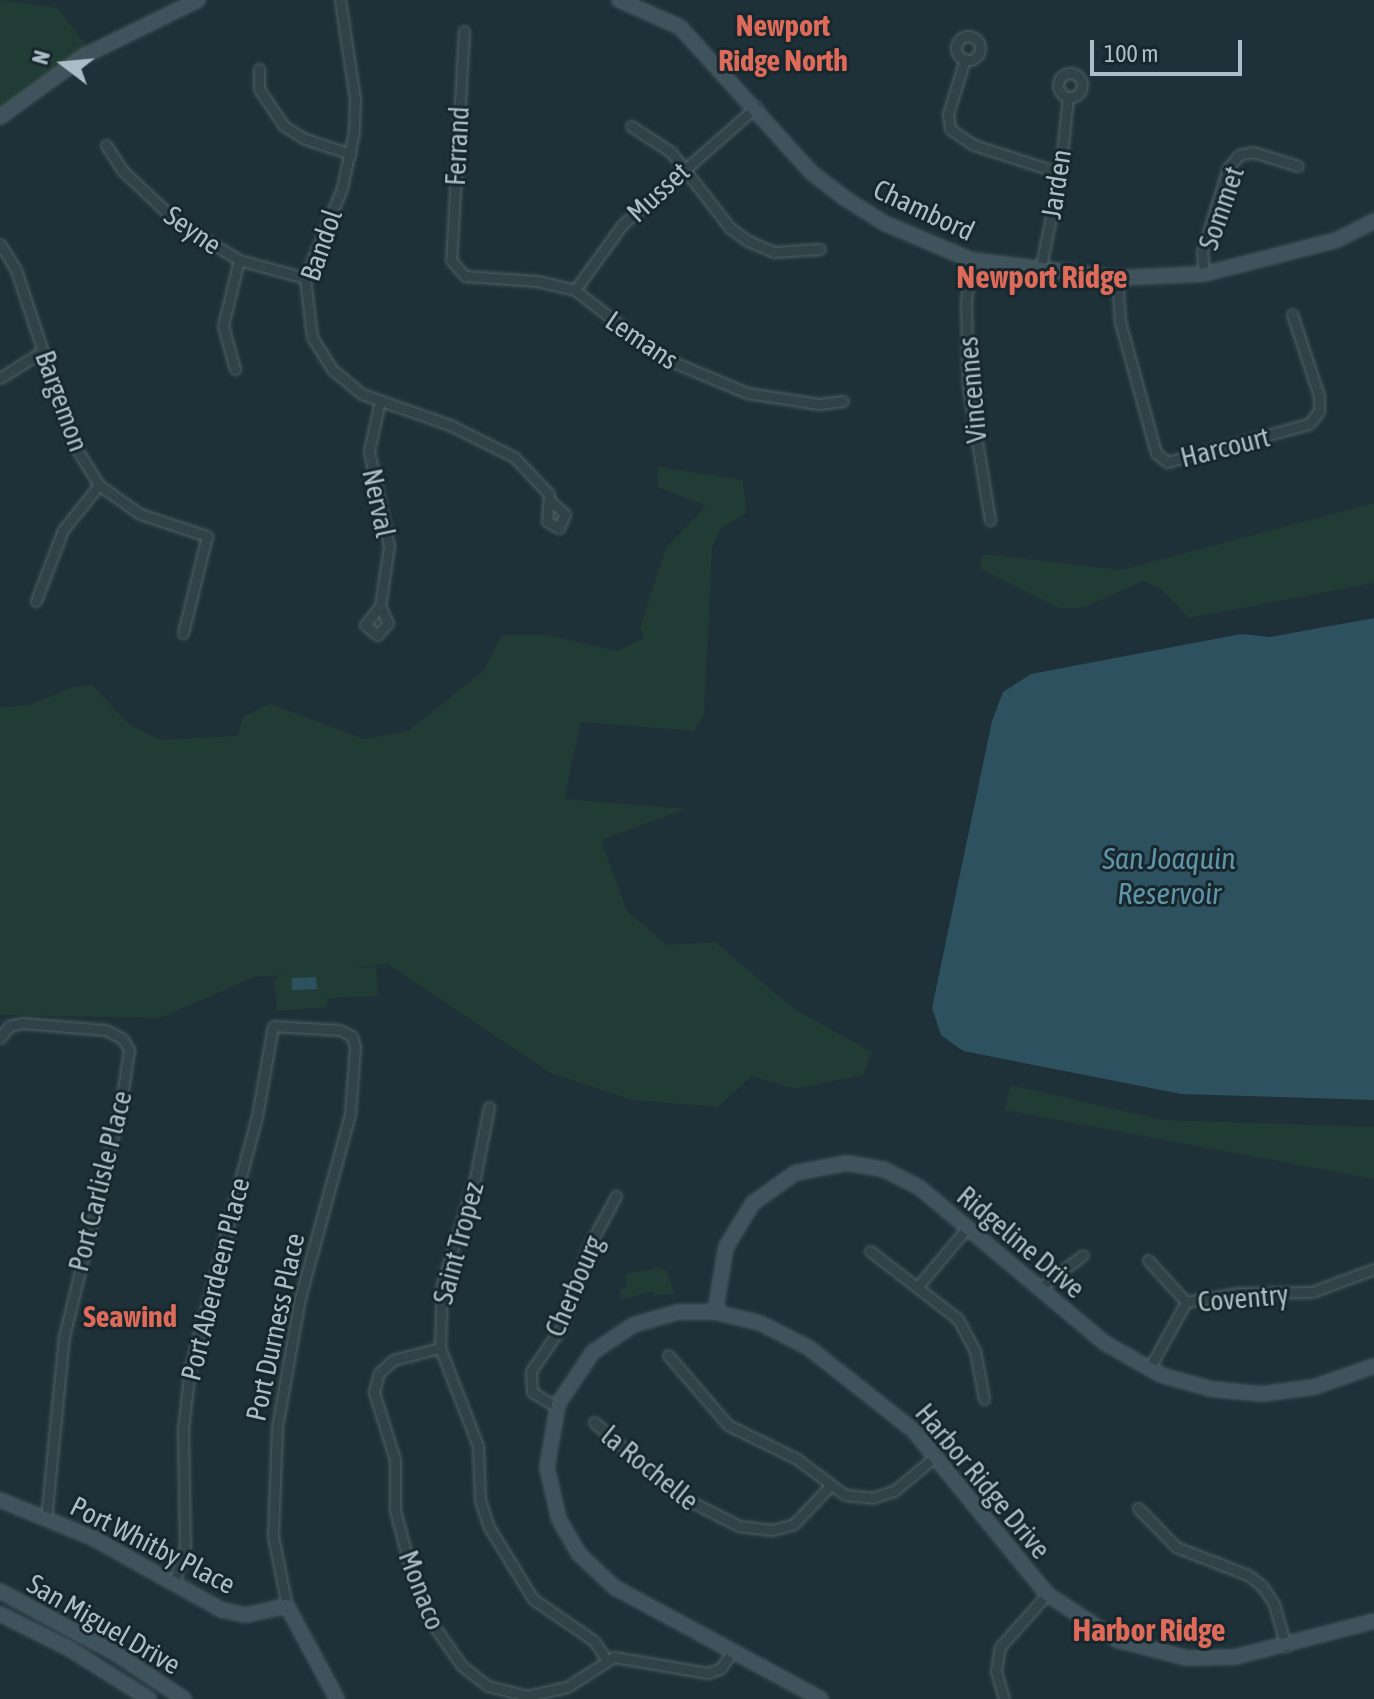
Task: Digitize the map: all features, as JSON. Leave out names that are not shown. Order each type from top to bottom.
[{"type":"street","points":[[0,117],[84,56],[198,0]]},
{"type":"street","name":"Bandol","points":[[340,0],[355,99],[351,154],[305,278],[307,317],[322,356],[346,383],[380,401],[450,425],[514,457],[550,501]]},
{"type":"street","name":"Chambord","points":[[619,0],[680,27],[756,107],[812,173],[846,199],[884,223],[971,260],[1040,271],[1117,278],[1204,274],[1337,240],[1374,221]]},
{"type":"street","name":"Ferrand","points":[[451,260],[464,31]]},
{"type":"street","points":[[965,59],[948,114],[950,129],[974,145],[1060,173]]},
{"type":"street","points":[[259,69],[259,89],[284,126],[305,139],[351,154]]},
{"type":"street","name":"Jarden","points":[[1040,271],[1060,173],[1068,97]]},
{"type":"street","name":"Musset","points":[[575,290],[622,225],[683,168],[756,107]]},
{"type":"street","points":[[631,126],[671,152],[730,228],[748,241],[774,252],[820,249]]},
{"type":"street","name":"Seyne","points":[[106,145],[123,171],[177,222],[239,260],[305,278]]},
{"type":"street","name":"Sommet","points":[[1204,274],[1202,252],[1228,168],[1239,155],[1253,152],[1298,166]]},
{"type":"street","name":"Bargemon","points":[[0,244],[16,270],[74,445],[99,485],[140,514],[207,536],[183,633]]},
{"type":"street","points":[[235,369],[223,326],[239,260]]},
{"type":"street","name":"Lemans","points":[[451,260],[465,276],[537,281],[575,290],[661,357],[703,378],[779,400],[843,401]]},
{"type":"street","name":"Vincennes","points":[[971,260],[966,302],[968,386],[990,520]]},
{"type":"street","name":"Harcourt","points":[[1117,278],[1124,336],[1156,453],[1167,462],[1181,462],[1309,424],[1319,411],[1319,396],[1292,314]]},
{"type":"street","points":[[0,378],[43,351]]},
{"type":"street","name":"Nerval","points":[[380,401],[369,451],[389,537],[380,606]]},
{"type":"street","points":[[36,601],[63,530],[99,485]]},
{"type":"street","name":"Port Carlisle Place","points":[[0,1038],[9,1026],[22,1023],[106,1030],[123,1039],[128,1067],[64,1336],[46,1518]]},
{"type":"street","name":"Port Aberdeen Place","points":[[175,1581],[185,1547],[183,1429],[190,1368],[257,1116],[273,1026]]},
{"type":"street","name":"Port Durness Place","points":[[273,1026],[348,1032],[356,1056],[344,1142],[300,1298],[280,1401],[273,1536],[287,1606],[337,1699]]},
{"type":"street","name":"Saint Tropez","points":[[489,1107],[475,1178],[442,1284],[440,1348],[478,1446],[480,1500],[489,1527],[533,1599],[594,1641],[606,1659]]},
{"type":"street","name":"Ridgeline Drive","points":[[715,1312],[721,1266],[734,1229],[767,1189],[808,1168],[847,1163],[885,1170],[920,1188],[1105,1343],[1149,1369],[1211,1389],[1262,1394],[1314,1387],[1374,1366]]},
{"type":"street","name":"Cherbourg","points":[[557,1407],[532,1392],[531,1371],[562,1326],[589,1246],[616,1196]]},
{"type":"street","points":[[919,1285],[967,1228]]},
{"type":"street","points":[[870,1251],[946,1306],[968,1334],[984,1399]]},
{"type":"street","points":[[1038,1289],[1083,1255]]},
{"type":"street","points":[[1148,1260],[1186,1302]]},
{"type":"street","name":"Coventry","points":[[1149,1369],[1186,1302],[1238,1293],[1312,1292],[1374,1269]]},
{"type":"street","name":"Harbor Ridge Drive","points":[[821,1699],[614,1587],[579,1554],[559,1520],[549,1490],[547,1450],[557,1407],[582,1364],[618,1333],[662,1315],[715,1312],[760,1323],[809,1348],[868,1390],[937,1455],[1047,1594],[1095,1629],[1163,1655],[1235,1657],[1374,1621]]},
{"type":"street","name":"Monaco","points":[[440,1348],[393,1360],[379,1373],[374,1392],[395,1460],[395,1510],[429,1619],[450,1651],[476,1679],[513,1695],[554,1692],[606,1659]]},
{"type":"street","points":[[668,1355],[728,1425],[797,1459],[829,1487],[858,1498],[885,1495],[937,1455]]},
{"type":"street","name":"la Rochelle","points":[[594,1422],[683,1500],[739,1526],[772,1530],[794,1524],[829,1487]]},
{"type":"street","name":"Port Whitby Place","points":[[0,1500],[46,1518],[175,1581],[232,1613],[257,1614],[287,1606]]},
{"type":"street","points":[[1138,1508],[1176,1547],[1248,1575],[1262,1586],[1274,1604],[1286,1646]]},
{"type":"street","name":"San Miguel Drive","points":[[0,1591],[115,1653],[184,1699]]},
{"type":"street","points":[[1004,1699],[996,1671],[1000,1647],[1047,1594]]},
{"type":"street","name":"San Miguel Drive","points":[[0,1614],[68,1648],[149,1699]]},
{"type":"street","points":[[606,1659],[635,1656],[708,1673],[721,1668],[733,1650]]},
{"type":"green space","points":[[0,0],[58,8],[87,47],[0,112]]},
{"type":"green space","points":[[658,467],[743,480],[746,513],[721,528],[712,548],[704,715],[694,731],[581,722],[564,799],[686,809],[601,840],[627,911],[667,945],[715,942],[794,1009],[872,1052],[863,1075],[795,1089],[751,1076],[718,1107],[631,1100],[551,1073],[388,964],[344,969],[376,967],[378,996],[327,998],[327,1007],[277,1011],[275,978],[284,975],[254,977],[160,1018],[0,1015],[0,707],[27,706],[72,687],[92,685],[130,725],[161,740],[237,736],[244,716],[270,704],[364,739],[408,731],[483,671],[502,635],[547,635],[617,651],[645,638],[640,627],[666,548],[706,506],[658,487]]},
{"type":"green space","points":[[1374,503],[1374,583],[1189,618],[1160,588],[1143,581],[1085,607],[1061,609],[979,568],[983,554],[1121,570]]},
{"type":"green space","points":[[1011,1085],[1163,1120],[1374,1127],[1374,1179],[1004,1110]]},
{"type":"green space","points":[[657,1268],[666,1270],[675,1293],[654,1296],[652,1291],[621,1300],[619,1289],[627,1288],[625,1274]]},
{"type":"water","name":"San Joaquin Reservoir","points":[[1374,618],[1374,1100],[1181,1094],[963,1051],[941,1035],[932,1008],[992,721],[1003,692],[1031,674],[1241,634],[1270,637]]},
{"type":"water","points":[[316,977],[317,989],[292,990],[292,978]]},
{"type":"district","name":"Newport Ridge North","points":[[783,42]]},
{"type":"district","name":"Newport Ridge","points":[[1042,277]]},
{"type":"district","name":"Seawind","points":[[130,1316]]},
{"type":"district","name":"Harbor Ridge","points":[[1149,1630]]}]
